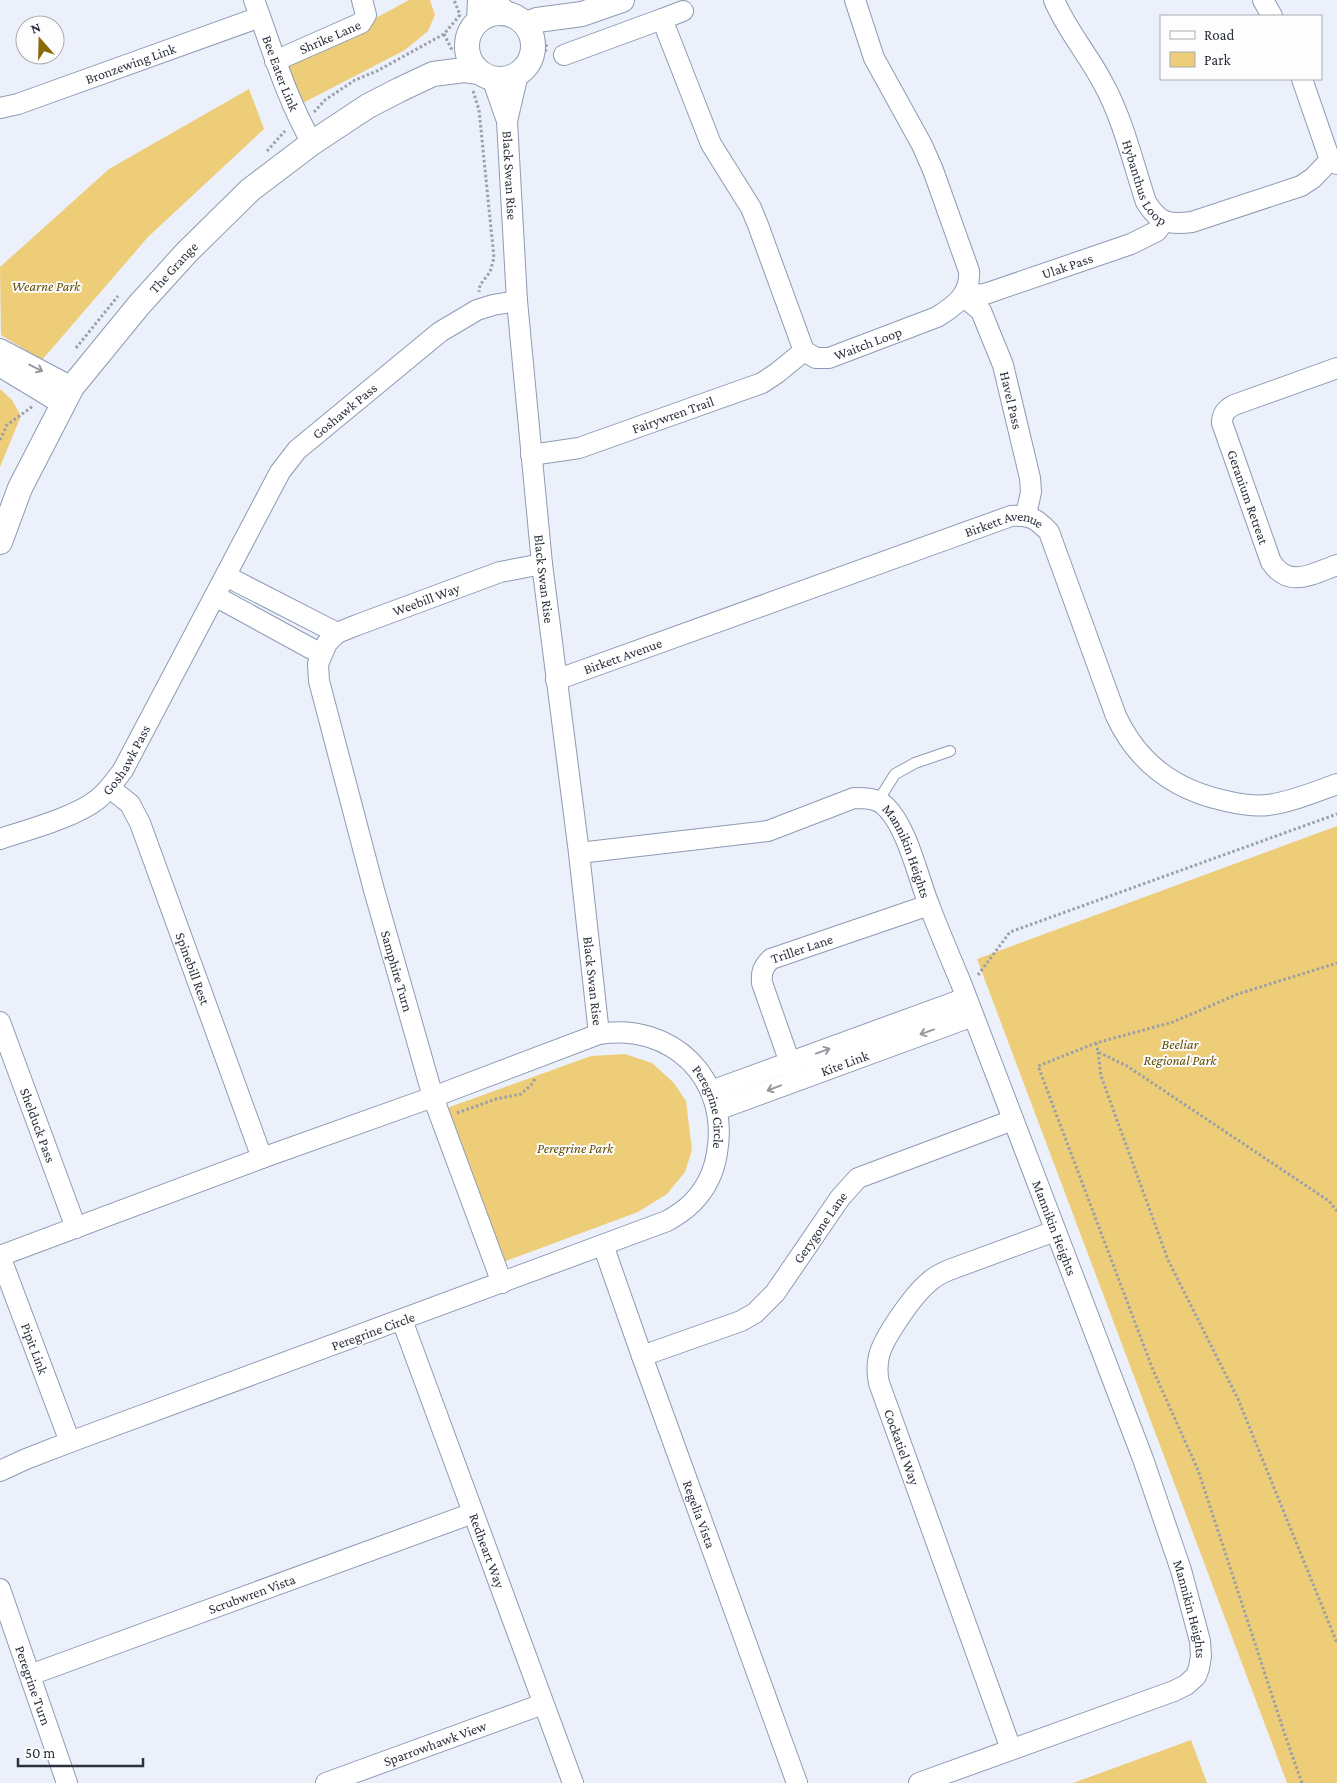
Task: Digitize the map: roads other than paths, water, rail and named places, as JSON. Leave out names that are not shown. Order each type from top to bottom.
[{"type":"street","name":"Shrike Lane","points":[[275,61],[361,23],[366,15],[362,0]]},
{"type":"street","points":[[582,14],[544,40],[533,52],[528,64],[518,74],[506,79],[486,75],[472,64],[467,44],[477,11],[491,14],[509,12],[536,20],[582,14],[622,0]]},
{"type":"street","points":[[855,0],[874,58],[933,170],[969,271],[970,280],[963,296]]},
{"type":"street","name":"Hybanthus Loop","points":[[1054,0],[1067,27],[1103,82],[1116,112],[1146,202],[1153,213],[1164,221],[1176,224],[1192,222],[1301,186],[1334,162]]},
{"type":"street","points":[[1263,0],[1271,15]]},
{"type":"street","name":"Bee Eater Link","points":[[257,8],[275,61],[300,122],[312,143]]},
{"type":"street","name":"Bronzewing Link","points":[[0,108],[18,104],[257,8]]},
{"type":"street","points":[[564,55],[683,11]]},
{"type":"street","points":[[509,12],[532,37],[533,52]]},
{"type":"street","points":[[662,20],[711,144],[751,208],[804,351]]},
{"type":"street","name":"The Grange","points":[[434,74],[467,44]]},
{"type":"street","name":"The Grange","points":[[0,542],[20,488],[67,396],[139,305],[187,252],[250,190],[312,143],[368,106],[419,80],[434,74],[464,70],[486,75]]},
{"type":"street","name":"Black Swan Rise","points":[[518,74],[507,121],[517,301],[542,564],[579,852],[599,1034]]},
{"type":"street","name":"Black Swan Rise","points":[[486,75],[507,121]]},
{"type":"street","points":[[1302,80],[1334,162]]},
{"type":"street","name":"Ulak Pass","points":[[963,296],[985,294],[1131,244],[1157,231],[1164,221]]},
{"type":"street","name":"Waitch Loop","points":[[804,351],[822,359],[841,354],[937,317],[952,308],[963,296]]},
{"type":"street","name":"Havel Pass","points":[[963,296],[981,311],[1003,365],[1030,478],[1031,492],[1026,515]]},
{"type":"street","name":"Goshawk Pass","points":[[0,839],[80,811],[96,801],[110,788],[123,770],[280,472],[297,450],[440,332],[477,310],[517,301]]},
{"type":"street","points":[[0,349],[67,396]]},
{"type":"street","name":"Fairywren Trail","points":[[531,455],[579,448],[762,383],[778,373],[804,351]]},
{"type":"street","points":[[0,362],[6,370],[67,396]]},
{"type":"street","name":"Geranium Retreat","points":[[1337,368],[1234,405],[1222,417],[1222,423],[1271,562],[1276,570],[1285,576],[1296,578],[1337,565]]},
{"type":"street","name":"Birkett Avenue","points":[[556,680],[1011,516],[1026,515],[1040,521],[1048,532],[1116,716],[1124,734],[1151,766],[1164,776],[1188,789],[1240,804],[1266,806],[1337,784]]},
{"type":"street","name":"Weebill Way","points":[[321,654],[327,643],[337,634],[357,625],[500,572],[542,564]]},
{"type":"street","points":[[226,576],[337,634]]},
{"type":"street","points":[[215,596],[321,654]]},
{"type":"street","name":"Samphire Turn","points":[[321,654],[318,664],[318,682],[374,890],[433,1097],[502,1283]]},
{"type":"street","name":"Spinebill Rest","points":[[110,788],[130,804],[140,823],[262,1158]]},
{"type":"street","name":"Mannikin Heights","points":[[579,852],[768,831],[854,798],[878,801],[885,806],[901,827],[1143,1459],[1181,1570],[1200,1641],[1201,1656],[1196,1676],[1186,1685],[1174,1691],[919,1783]]},
{"type":"street","name":"Triller Lane","points":[[794,1071],[762,983],[761,973],[765,965],[770,960],[929,904]]},
{"type":"street","name":"Kite Link","points":[[714,1101],[794,1071],[967,999]]},
{"type":"street","name":"Shelduck Pass","points":[[0,1022],[76,1228]]},
{"type":"street","name":"Peregrine Circle","points":[[0,1256],[599,1034],[616,1031],[635,1033],[666,1044],[682,1053],[693,1063],[714,1101],[719,1128],[716,1158],[710,1177],[693,1202],[682,1212],[667,1221],[70,1442],[0,1471]]},
{"type":"street","name":"Gerygone Lane","points":[[642,1356],[741,1321],[766,1304],[776,1293],[840,1198],[858,1178],[1013,1120]]},
{"type":"street","name":"Cockatiel Way","points":[[1011,1749],[879,1383],[877,1364],[883,1345],[896,1325],[921,1290],[938,1274],[1055,1231]]},
{"type":"street","name":"Regelia Vista","points":[[603,1246],[797,1783]]},
{"type":"street","name":"Pipit Link","points":[[0,1256],[70,1442]]},
{"type":"street","name":"Redheart Way","points":[[402,1320],[573,1783]]},
{"type":"street","name":"Scrubwren Vista","points":[[30,1675],[473,1513]]},
{"type":"street","name":"Peregrine Turn","points":[[0,1589],[67,1783]]},
{"type":"street","name":"Sparrowhawk View","points":[[326,1783],[544,1704]]},
{"type":"lane","points":[[878,801],[895,774],[915,763],[950,751]]},
{"type":"park label","name":"Wearne Park","points":[[46,286]]},
{"type":"park label","name":"Beeliar Regional Park","points":[[1180,1052]]},
{"type":"park label","name":"Peregrine Park","points":[[575,1148]]}]
